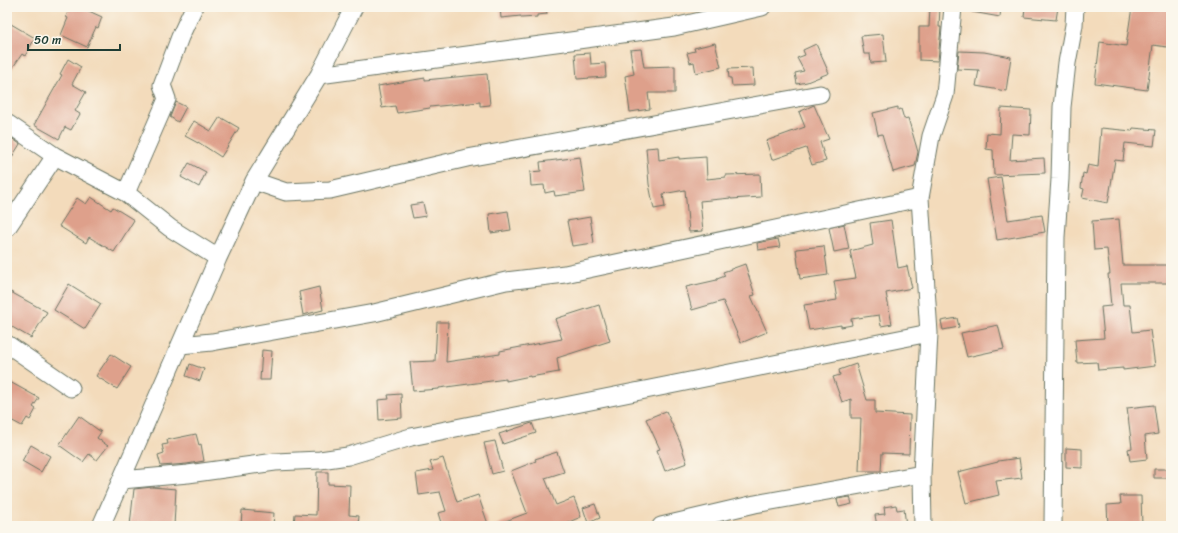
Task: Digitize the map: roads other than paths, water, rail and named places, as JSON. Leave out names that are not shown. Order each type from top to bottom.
[{"type":"street","points":[[126,193],[167,98],[162,85],[194,7]]},
{"type":"street","points":[[101,526],[218,258],[254,181],[319,75],[354,7]]},
{"type":"street","points":[[319,75],[674,27],[762,7]]},
{"type":"street","points":[[923,526],[922,474],[929,333],[920,198],[931,136],[945,96],[953,7]]},
{"type":"street","points":[[1053,526],[1056,236],[1060,179],[1062,107],[1067,64],[1074,25],[1075,7]]},
{"type":"street","points":[[254,181],[286,192],[330,190],[467,158],[820,94]]},
{"type":"street","points":[[7,123],[55,156],[126,193],[170,228],[218,258]]},
{"type":"street","points":[[7,228],[55,156]]},
{"type":"street","points":[[180,345],[212,342],[374,313],[506,281],[566,274],[920,198]]},
{"type":"street","points":[[122,480],[188,474],[276,462],[320,460],[348,456],[411,437],[929,333]]},
{"type":"street","points":[[7,344],[72,388]]},
{"type":"street","points":[[661,526],[755,504],[922,474]]}]
